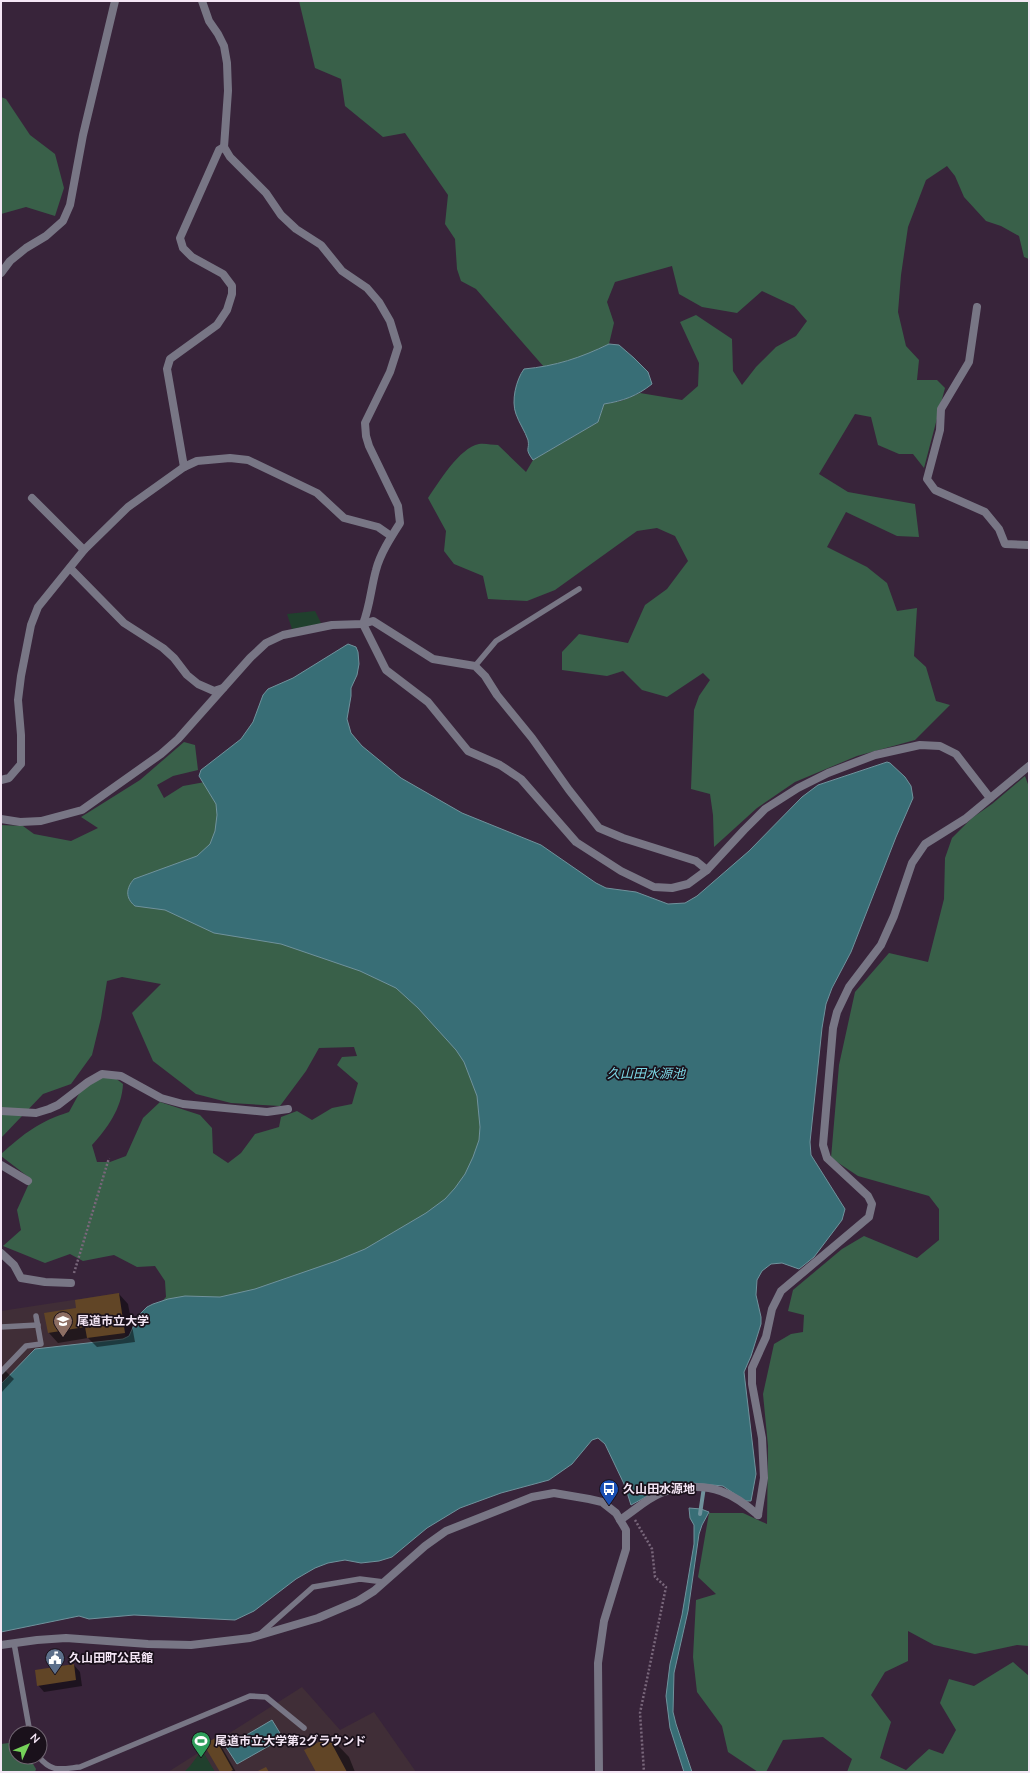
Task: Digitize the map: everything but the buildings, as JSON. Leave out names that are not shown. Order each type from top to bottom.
[{"type":"street","points":[[1,273],[10,261],[26,248],[46,236],[63,221],[70,205],[83,135],[115,1]]},
{"type":"street","points":[[202,1],[209,20],[224,46],[227,63],[228,91],[224,147],[230,157],[266,193],[281,215],[296,229],[321,245],[342,271],[367,288],[379,302],[390,321],[398,347],[390,372],[365,423],[369,446],[398,506],[400,523],[391,536],[376,569],[368,611],[363,624],[386,670],[428,702],[468,751],[500,766],[521,779],[576,842],[621,871],[654,887],[672,888],[688,884],[707,870],[765,809],[798,788],[828,773],[875,755],[920,745],[940,746],[956,754],[990,798]]},
{"type":"street","points":[[184,467],[167,369],[170,359],[217,325],[227,310],[232,294],[232,286],[223,274],[192,257],[183,248],[180,238],[219,150],[224,147]]},
{"type":"street","points":[[977,307],[970,362],[941,409],[940,430],[927,479],[935,490],[985,512],[999,528],[1005,544],[1029,545]]},
{"type":"street","points":[[1,780],[9,778],[21,764],[21,736],[18,700],[20,676],[31,625],[38,607],[84,550],[128,507],[184,467],[197,461],[230,458],[248,460],[317,493],[344,518],[378,527],[391,536]]},
{"type":"street","points":[[32,498],[84,550]]},
{"type":"street","points":[[70,568],[124,623],[163,648],[174,658],[187,675],[198,684],[214,691],[223,688]]},
{"type":"street","points":[[1,819],[20,822],[41,821],[82,810],[162,754],[178,739],[250,658],[266,643],[283,635],[332,625],[363,624],[373,622],[432,659],[474,666],[485,676],[497,695],[532,738],[569,790],[599,828],[623,838],[696,861],[707,870]]},
{"type":"street","points":[[620,1520],[662,1492],[691,1486],[720,1490],[746,1504],[758,1516],[764,1478],[762,1438],[752,1384],[752,1368],[766,1337],[772,1309],[781,1290],[869,1217],[872,1204],[868,1196],[828,1158],[823,1145],[833,1028],[837,1012],[849,987],[881,945],[894,916],[912,863],[925,844],[965,819],[1029,766]]},
{"type":"street","points":[[1,1111],[36,1113],[49,1109],[58,1105],[88,1082],[102,1074],[121,1076],[161,1098],[183,1104],[267,1112],[288,1109]]},
{"type":"street","points":[[1,1165],[28,1181]]},
{"type":"street","points":[[1,1253],[14,1264],[21,1278],[44,1282],[71,1283]]},
{"type":"street","points":[[1,1645],[66,1638],[148,1644],[191,1645],[220,1642],[259,1635],[318,1618],[358,1601],[374,1591],[425,1546],[446,1531],[532,1497],[554,1493],[602,1502],[616,1513],[626,1530],[626,1549],[604,1620],[598,1663],[599,1772]]},
{"type":"lane","points":[[474,666],[496,641],[579,589]]},
{"type":"lane","points":[[1,1372],[26,1346],[41,1344],[36,1316]]},
{"type":"lane","points":[[1,1327],[38,1324]]},
{"type":"lane","points":[[259,1635],[313,1587],[360,1579],[384,1582]]},
{"type":"lane","points":[[14,1643],[29,1725]]},
{"type":"lane","points":[[46,1765],[62,1769],[80,1767],[250,1696],[266,1697],[304,1728]]},
{"type":"path","points":[[71,1283],[109,1158]]},
{"type":"path","points":[[631,1513],[652,1548],[655,1577],[666,1587],[640,1713],[644,1772]]},
{"type":"shaded area","points":[[299,1],[1029,1],[1029,259],[1024,257],[1019,236],[1001,226],[986,221],[964,197],[955,176],[947,166],[926,180],[908,227],[901,275],[898,312],[906,346],[919,360],[917,380],[937,380],[945,388],[924,468],[913,454],[899,454],[878,445],[871,417],[855,414],[819,474],[848,492],[915,504],[919,537],[897,536],[846,512],[827,547],[867,567],[887,583],[897,611],[917,608],[914,656],[926,667],[936,701],[950,705],[915,740],[857,756],[795,782],[757,808],[714,847],[713,815],[710,794],[691,789],[694,710],[699,696],[710,680],[703,673],[667,697],[642,690],[623,671],[607,676],[562,670],[562,652],[579,634],[628,643],[645,605],[667,589],[688,561],[675,536],[657,528],[637,531],[555,590],[527,601],[488,599],[483,576],[454,564],[444,551],[446,531],[428,498],[450,466],[464,452],[479,444],[498,445],[526,472],[533,460],[598,422],[604,404],[621,401],[640,393],[682,400],[698,386],[699,363],[680,322],[696,315],[732,339],[733,371],[742,385],[756,367],[776,347],[796,336],[807,321],[794,306],[762,291],[737,313],[702,307],[679,294],[672,266],[615,282],[607,302],[614,323],[609,344],[582,357],[544,367],[476,289],[461,281],[457,269],[455,239],[445,224],[448,195],[405,133],[383,137],[345,106],[341,79],[315,68]]},
{"type":"shaded area","points":[[1,97],[6,99],[30,135],[55,154],[64,188],[55,216],[26,207],[1,214]]},
{"type":"shaded area","points":[[315,611],[322,625],[292,629],[287,614]]},
{"type":"shaded area","points":[[184,742],[195,745],[198,770],[173,776],[157,785],[164,798],[183,786],[205,782],[206,773],[257,921],[433,1001],[473,1070],[492,1158],[363,1272],[149,1315],[166,1297],[165,1281],[155,1266],[137,1267],[114,1255],[83,1261],[70,1254],[45,1263],[3,1246],[21,1230],[17,1210],[31,1179],[1,1156],[1,1154],[17,1140],[40,1124],[69,1112],[86,1081],[110,1074],[123,1084],[122,1093],[113,1118],[92,1145],[97,1162],[110,1162],[126,1156],[143,1118],[160,1102],[200,1115],[212,1128],[213,1153],[228,1163],[241,1153],[255,1134],[279,1127],[281,1117],[297,1111],[312,1120],[332,1108],[352,1104],[358,1083],[337,1065],[342,1057],[357,1056],[354,1047],[319,1048],[306,1071],[280,1106],[231,1103],[196,1094],[153,1061],[132,1013],[161,984],[122,977],[107,981],[101,1018],[92,1055],[71,1084],[43,1094],[1,1138],[1,825],[23,826],[34,834],[71,841],[98,828],[81,817],[140,780]]},
{"type":"shaded area","points":[[1025,776],[1029,787],[1029,1646],[1017,1645],[975,1654],[934,1645],[908,1631],[908,1661],[885,1672],[871,1695],[891,1722],[880,1758],[906,1770],[929,1749],[943,1754],[956,1730],[940,1703],[949,1679],[974,1686],[1013,1662],[1029,1676],[1029,1772],[847,1772],[852,1759],[823,1737],[783,1740],[766,1772],[758,1772],[728,1752],[722,1726],[697,1692],[693,1657],[696,1600],[716,1594],[698,1577],[709,1513],[743,1513],[767,1524],[768,1446],[763,1394],[774,1344],[791,1334],[803,1332],[804,1315],[788,1311],[793,1290],[842,1249],[864,1236],[917,1258],[939,1240],[939,1209],[929,1196],[858,1176],[831,1158],[839,1065],[855,992],[889,953],[928,962],[944,899],[945,858],[952,838],[972,818],[992,804]]},
{"type":"shaded area","name":"尾道市立大学","points":[[119,1293],[126,1338],[1,1384],[1,1311]]},
{"type":"shaded area","points":[[302,1687],[340,1730],[374,1712],[416,1772],[168,1772]]},
{"type":"shaded area","points":[[8,1743],[8,1765],[34,1765],[36,1769],[35,1772],[1,1772],[1,1744]]},
{"type":"shaded area","name":"尾道市立大学第2グラウンド","points":[[202,1750],[215,1772],[184,1772],[190,1766]]},
{"type":"water","points":[[609,344],[619,345],[634,358],[648,372],[652,384],[641,392],[630,397],[604,404],[598,422],[533,460],[528,451],[528,440],[517,417],[514,403],[515,391],[524,369],[568,361]]},
{"type":"water","name":"久山田水源池","points":[[348,644],[356,647],[359,664],[357,675],[351,688],[347,719],[351,733],[362,746],[401,778],[462,813],[541,845],[596,883],[606,888],[636,892],[668,904],[685,903],[697,896],[749,851],[802,797],[818,785],[887,762],[905,777],[911,786],[913,798],[896,837],[851,952],[832,988],[826,1004],[822,1028],[810,1142],[811,1155],[845,1209],[842,1220],[814,1257],[799,1269],[782,1263],[771,1264],[762,1271],[757,1280],[756,1295],[761,1324],[751,1356],[744,1372],[756,1474],[751,1501],[745,1501],[723,1486],[692,1483],[665,1487],[659,1485],[653,1493],[631,1505],[625,1486],[605,1444],[598,1438],[592,1440],[572,1464],[549,1480],[501,1493],[460,1508],[427,1528],[392,1557],[379,1561],[361,1563],[345,1560],[328,1563],[315,1568],[296,1579],[254,1611],[235,1620],[134,1615],[89,1619],[79,1616],[1,1632],[1,1384],[35,1349],[123,1339],[129,1336],[138,1316],[147,1307],[153,1304],[168,1299],[185,1296],[220,1297],[255,1289],[336,1261],[365,1249],[426,1213],[445,1199],[465,1174],[479,1140],[480,1127],[477,1096],[464,1062],[456,1050],[418,1008],[396,988],[360,971],[281,944],[214,933],[165,910],[135,906],[128,896],[129,886],[134,879],[197,856],[210,844],[215,831],[217,815],[216,804],[199,776],[201,770],[241,739],[253,722],[263,695],[268,689],[293,678]]},
{"type":"water","points":[[689,1508],[701,1509],[709,1512],[699,1534],[688,1611],[674,1673],[673,1712],[692,1772],[684,1772],[670,1728],[666,1696],[670,1664],[682,1615],[694,1544],[694,1525],[690,1518]]},
{"type":"water","points":[[272,1720],[283,1738],[237,1764],[226,1747]]},
{"type":"waterway","points":[[700,1514],[704,1487]]},
{"type":"place","name":"尾道市立大学","points":[[63,1338]]},
{"type":"place","name":"久山田水源地","points":[[609,1506]]},
{"type":"place","name":"久山田町公民館","points":[[55,1675]]},
{"type":"place","name":"尾道市立大学第2グラウンド","points":[[201,1758]]}]
